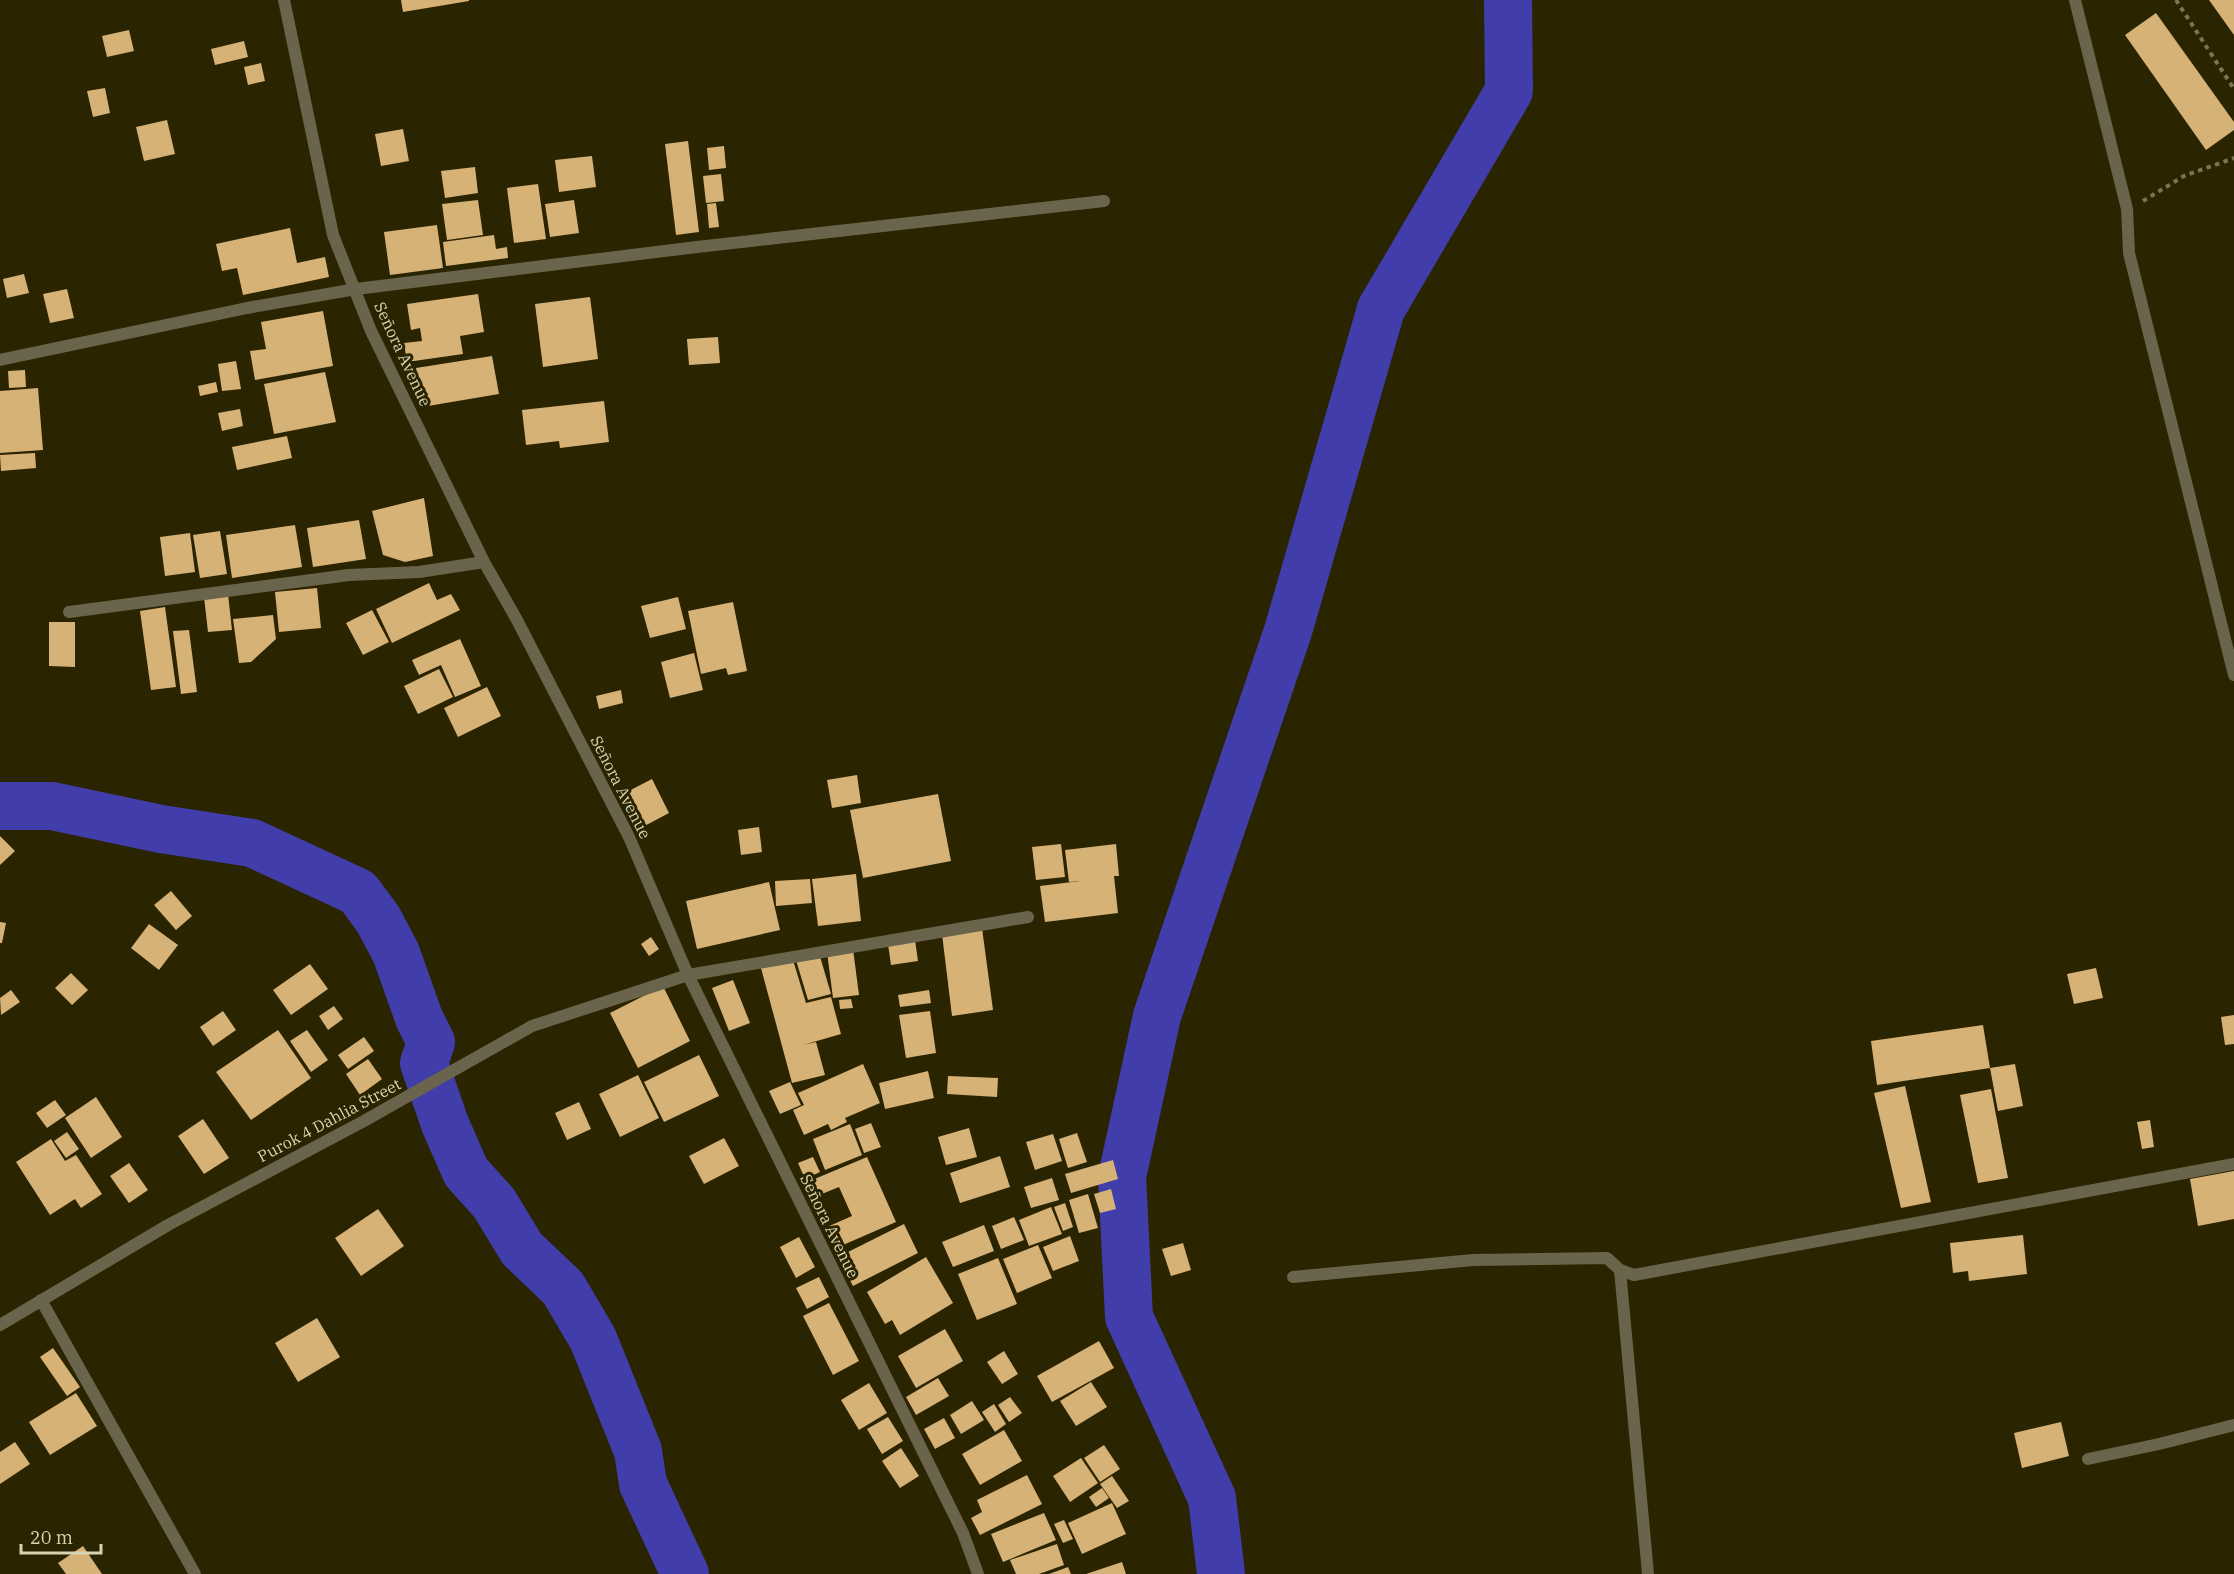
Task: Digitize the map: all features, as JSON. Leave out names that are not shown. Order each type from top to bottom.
[{"type":"street","name":"Señora Avenue","points":[[284,0],[333,235],[371,331],[484,562],[629,837],[688,975],[963,1533],[978,1574]]},
{"type":"street","points":[[2075,0],[2127,209],[2129,253],[2234,675]]},
{"type":"street","points":[[0,360],[247,308],[356,289],[696,247],[1104,201]]},
{"type":"street","points":[[69,612],[349,575],[418,572],[484,562]]},
{"type":"street","name":"Purok 4 Dahlia Street","points":[[0,1325],[168,1225],[412,1095],[532,1026],[688,975],[1028,917]]},
{"type":"street","points":[[1293,1277],[1473,1260],[1607,1258],[1620,1270],[1634,1275],[2234,1164]]},
{"type":"street","points":[[1620,1270],[1648,1574]]},
{"type":"street","points":[[41,1300],[195,1574]]},
{"type":"street","points":[[2088,1459],[2234,1425]]},
{"type":"path","points":[[2176,0],[2234,89]]},
{"type":"path","points":[[2127,209],[2184,176],[2234,158]]},
{"type":"building","points":[[401,0],[469,0],[469,1],[403,12]]},
{"type":"building","points":[[2209,0],[2234,0],[2234,35]]},
{"type":"building","points":[[2156,13],[2234,122],[2234,130],[2206,150],[2125,35]]},
{"type":"building","points":[[129,30],[134,51],[107,57],[102,36]]},
{"type":"building","points":[[244,41],[248,57],[215,65],[211,49]]},
{"type":"building","points":[[261,63],[265,81],[248,85],[244,67]]},
{"type":"building","points":[[105,88],[110,113],[93,117],[87,91]]},
{"type":"building","points":[[167,120],[175,154],[144,161],[136,127]]},
{"type":"building","points":[[403,129],[409,161],[381,166],[375,134]]},
{"type":"building","points":[[688,141],[699,232],[676,235],[665,144]]},
{"type":"building","points":[[724,146],[726,168],[709,170],[707,148]]},
{"type":"building","points":[[592,156],[596,187],[559,192],[555,160]]},
{"type":"building","points":[[475,167],[478,193],[445,198],[441,171]]},
{"type":"building","points":[[721,174],[724,201],[706,203],[703,176]]},
{"type":"building","points":[[538,184],[546,239],[514,243],[507,188]]},
{"type":"building","points":[[478,200],[483,235],[447,240],[442,204]]},
{"type":"building","points":[[574,200],[579,233],[550,237],[545,204]]},
{"type":"building","points":[[716,203],[719,227],[709,228],[707,204]]},
{"type":"building","points":[[437,225],[443,268],[390,275],[384,232]]},
{"type":"building","points":[[290,228],[297,263],[325,257],[329,277],[243,295],[237,268],[222,271],[216,244]]},
{"type":"building","points":[[494,235],[496,249],[507,247],[508,258],[446,266],[443,242]]},
{"type":"building","points":[[24,274],[29,293],[7,298],[3,279]]},
{"type":"building","points":[[67,289],[74,318],[50,323],[43,294]]},
{"type":"building","points":[[478,294],[484,332],[460,336],[463,354],[407,362],[404,343],[422,341],[420,328],[411,330],[407,304]]},
{"type":"building","points":[[590,297],[598,359],[543,367],[535,304]]},
{"type":"building","points":[[323,311],[333,366],[255,380],[250,351],[266,349],[261,322]]},
{"type":"building","points":[[718,337],[720,363],[689,365],[687,339]]},
{"type":"building","points":[[492,356],[499,394],[422,407],[416,368]]},
{"type":"building","points":[[236,361],[241,389],[222,391],[218,364]]},
{"type":"building","points":[[25,370],[26,387],[9,388],[8,371]]},
{"type":"building","points":[[325,372],[336,422],[274,434],[264,384]]},
{"type":"building","points":[[216,382],[218,392],[200,396],[198,386]]},
{"type":"building","points":[[38,388],[43,450],[0,453],[0,391]]},
{"type":"building","points":[[604,401],[609,442],[560,448],[559,441],[526,445],[522,410]]},
{"type":"building","points":[[240,409],[243,426],[222,431],[218,413]]},
{"type":"building","points":[[287,436],[292,458],[237,470],[232,447]]},
{"type":"building","points":[[35,453],[36,468],[1,471],[0,455]]},
{"type":"building","points":[[424,498],[433,556],[405,562],[383,555],[372,511]]},
{"type":"building","points":[[359,520],[366,559],[313,567],[307,528]]},
{"type":"building","points":[[295,525],[302,567],[232,578],[226,535]]},
{"type":"building","points":[[220,531],[227,574],[200,578],[193,535]]},
{"type":"building","points":[[190,533],[195,572],[165,576],[160,537]]},
{"type":"building","points":[[429,583],[437,600],[451,594],[460,610],[392,643],[376,609]]},
{"type":"building","points":[[317,588],[321,628],[279,632],[275,592]]},
{"type":"building","points":[[228,594],[232,630],[208,632],[204,597]]},
{"type":"building","points":[[678,597],[686,629],[650,638],[641,606]]},
{"type":"building","points":[[733,602],[747,671],[728,675],[726,668],[701,674],[688,611]]},
{"type":"building","points":[[165,607],[176,687],[151,690],[140,611]]},
{"type":"building","points":[[372,610],[389,642],[363,655],[346,623]]},
{"type":"building","points":[[273,615],[276,639],[251,662],[239,663],[233,619]]},
{"type":"building","points":[[49,622],[75,622],[75,667],[49,666]]},
{"type":"building","points":[[189,630],[197,692],[181,694],[173,631]]},
{"type":"building","points":[[460,639],[481,686],[455,697],[441,665],[419,675],[412,660]]},
{"type":"building","points":[[694,653],[703,690],[670,698],[661,662]]},
{"type":"building","points":[[439,669],[453,697],[418,714],[404,686]]},
{"type":"building","points":[[487,687],[501,716],[458,737],[444,708]]},
{"type":"building","points":[[621,690],[623,703],[599,709],[596,696]]},
{"type":"building","points":[[857,775],[861,803],[832,808],[827,780]]},
{"type":"building","points":[[652,779],[669,813],[637,830],[619,796]]},
{"type":"building","points":[[938,794],[951,861],[863,878],[850,810]]},
{"type":"building","points":[[759,827],[762,852],[741,855],[738,830]]},
{"type":"building","points":[[0,836],[15,851],[0,865]]},
{"type":"building","points":[[1061,844],[1065,877],[1036,880],[1032,847]]},
{"type":"building","points":[[1116,844],[1119,876],[1114,876],[1118,913],[1045,922],[1040,886],[1080,881],[1069,882],[1065,850]]},
{"type":"building","points":[[856,874],[861,921],[818,926],[812,879]]},
{"type":"building","points":[[810,879],[812,903],[776,906],[775,881]]},
{"type":"building","points":[[769,882],[780,930],[697,949],[686,901]]},
{"type":"building","points":[[171,891],[192,916],[176,930],[154,905]]},
{"type":"building","points":[[0,922],[6,923],[2,943],[0,943]]},
{"type":"building","points":[[149,924],[178,945],[159,970],[131,948]]},
{"type":"building","points":[[982,928],[993,1010],[952,1016],[942,934]]},
{"type":"building","points":[[651,937],[659,949],[649,956],[641,944]]},
{"type":"building","points":[[915,940],[918,961],[891,965],[888,944]]},
{"type":"building","points":[[853,949],[859,995],[833,998],[827,952]]},
{"type":"building","points":[[819,953],[831,994],[808,1000],[796,960]]},
{"type":"building","points":[[793,960],[806,1003],[831,997],[841,1034],[803,1045],[816,1042],[825,1075],[792,1083],[761,968]]},
{"type":"building","points":[[310,964],[328,989],[291,1015],[273,990]]},
{"type":"building","points":[[2096,968],[2103,998],[2074,1004],[2067,974]]},
{"type":"building","points":[[71,973],[88,990],[72,1005],[55,988]]},
{"type":"building","points":[[733,980],[750,1023],[729,1031],[712,988]]},
{"type":"building","points":[[663,986],[690,1041],[638,1068],[610,1013]]},
{"type":"building","points":[[11,990],[20,1002],[1,1015],[0,998]]},
{"type":"building","points":[[929,990],[931,1003],[900,1007],[898,995]]},
{"type":"building","points":[[851,999],[853,1008],[840,1009],[839,1000]]},
{"type":"building","points":[[334,1006],[343,1019],[328,1030],[319,1016]]},
{"type":"building","points":[[223,1011],[236,1030],[213,1046],[200,1027]]},
{"type":"building","points":[[930,1011],[936,1053],[906,1058],[899,1015]]},
{"type":"building","points":[[2234,1015],[2234,1044],[2225,1045],[2221,1017]]},
{"type":"building","points":[[1983,1025],[1990,1068],[1877,1085],[1871,1041]]},
{"type":"building","points":[[278,1030],[311,1078],[251,1120],[216,1072]]},
{"type":"building","points":[[307,1030],[328,1060],[311,1072],[290,1041]]},
{"type":"building","points":[[364,1037],[374,1051],[348,1069],[338,1055]]},
{"type":"building","points":[[699,1055],[719,1096],[664,1122],[644,1082]]},
{"type":"building","points":[[368,1059],[382,1079],[360,1095],[346,1074]]},
{"type":"building","points":[[863,1064],[880,1103],[845,1118],[847,1122],[831,1130],[828,1124],[804,1135],[793,1110],[804,1105],[798,1093]]},
{"type":"building","points":[[2015,1064],[2023,1106],[1998,1111],[1990,1068]]},
{"type":"building","points":[[928,1071],[934,1098],[885,1109],[879,1083]]},
{"type":"building","points":[[638,1075],[659,1118],[620,1137],[599,1094]]},
{"type":"building","points":[[948,1076],[998,1078],[997,1097],[947,1094]]},
{"type":"building","points":[[790,1082],[801,1105],[780,1114],[769,1091]]},
{"type":"building","points":[[1905,1086],[1931,1202],[1901,1208],[1874,1093]]},
{"type":"building","points":[[1991,1089],[2008,1178],[1978,1183],[1960,1095]]},
{"type":"building","points":[[96,1097],[122,1137],[91,1158],[65,1118]]},
{"type":"building","points":[[55,1100],[66,1115],[47,1128],[36,1113]]},
{"type":"building","points":[[579,1102],[591,1129],[567,1140],[555,1113]]},
{"type":"building","points":[[203,1119],[229,1158],[204,1174],[178,1136]]},
{"type":"building","points":[[2150,1120],[2154,1147],[2142,1149],[2137,1122]]},
{"type":"building","points":[[871,1123],[881,1147],[864,1153],[855,1129]]},
{"type":"building","points":[[850,1124],[862,1155],[825,1170],[813,1139]]},
{"type":"building","points":[[969,1128],[977,1157],[946,1165],[938,1137]]},
{"type":"building","points":[[67,1132],[79,1149],[66,1158],[54,1141]]},
{"type":"building","points":[[1077,1133],[1087,1162],[1068,1168],[1059,1139]]},
{"type":"building","points":[[1053,1134],[1062,1161],[1035,1170],[1026,1142]]},
{"type":"building","points":[[724,1138],[739,1166],[704,1184],[689,1156]]},
{"type":"building","points":[[51,1139],[65,1161],[76,1155],[102,1194],[81,1208],[75,1199],[50,1215],[16,1162]]},
{"type":"building","points":[[1000,1156],[1010,1187],[960,1203],[950,1173]]},
{"type":"building","points":[[813,1157],[820,1172],[805,1179],[798,1163]]},
{"type":"building","points":[[867,1157],[896,1222],[836,1248],[827,1227],[852,1216],[839,1187],[812,1198],[805,1183]]},
{"type":"building","points":[[1113,1160],[1118,1179],[1071,1193],[1065,1174]]},
{"type":"building","points":[[129,1163],[148,1190],[129,1203],[110,1176]]},
{"type":"building","points":[[2234,1171],[2234,1219],[2198,1226],[2190,1179]]},
{"type":"building","points":[[1052,1178],[1059,1200],[1031,1208],[1024,1187]]},
{"type":"building","points":[[1111,1189],[1116,1209],[1100,1213],[1094,1194]]},
{"type":"building","points":[[1088,1194],[1098,1228],[1079,1233],[1069,1200]]},
{"type":"building","points":[[1065,1203],[1073,1227],[1063,1231],[1054,1207]]},
{"type":"building","points":[[1051,1207],[1062,1234],[1029,1246],[1019,1220]]},
{"type":"building","points":[[378,1209],[404,1246],[361,1276],[335,1238]]},
{"type":"building","points":[[1014,1217],[1024,1240],[1001,1249],[992,1226]]},
{"type":"building","points":[[904,1224],[918,1253],[853,1286],[838,1257]]},
{"type":"building","points":[[984,1225],[994,1251],[953,1267],[942,1242]]},
{"type":"building","points":[[2023,1235],[2027,1274],[1969,1281],[1968,1271],[1953,1273],[1950,1243]]},
{"type":"building","points":[[1070,1236],[1079,1261],[1053,1271],[1043,1247]]},
{"type":"building","points":[[799,1237],[815,1267],[796,1278],[780,1247]]},
{"type":"building","points":[[1183,1243],[1191,1270],[1171,1276],[1162,1249]]},
{"type":"building","points":[[1038,1245],[1052,1278],[1017,1293],[1003,1259]]},
{"type":"building","points":[[926,1257],[953,1303],[900,1335],[892,1320],[885,1324],[867,1292]]},
{"type":"building","points":[[998,1258],[1017,1304],[977,1320],[958,1274]]},
{"type":"building","points":[[819,1277],[829,1297],[807,1309],[796,1288]]},
{"type":"building","points":[[829,1303],[859,1361],[833,1375],[803,1316]]},
{"type":"building","points":[[317,1318],[340,1357],[298,1382],[275,1343]]},
{"type":"building","points":[[945,1329],[963,1361],[916,1388],[898,1356]]},
{"type":"building","points":[[1099,1341],[1114,1368],[1052,1402],[1037,1376]]},
{"type":"building","points":[[53,1348],[80,1387],[67,1396],[40,1357]]},
{"type":"building","points":[[1004,1351],[1018,1374],[1002,1384],[987,1362]]},
{"type":"building","points":[[938,1378],[949,1396],[916,1415],[906,1397]]},
{"type":"building","points":[[1091,1382],[1107,1407],[1076,1426],[1060,1401]]},
{"type":"building","points":[[869,1383],[887,1413],[859,1430],[841,1400]]},
{"type":"building","points":[[76,1393],[97,1426],[50,1455],[29,1422]]},
{"type":"building","points":[[1010,1397],[1022,1413],[1009,1422],[998,1405]]},
{"type":"building","points":[[972,1401],[984,1420],[961,1434],[950,1415]]},
{"type":"building","points":[[994,1404],[1006,1424],[995,1432],[982,1412]]},
{"type":"building","points":[[888,1417],[903,1441],[882,1454],[867,1429]]},
{"type":"building","points":[[944,1418],[955,1438],[935,1449],[924,1429]]},
{"type":"building","points":[[2061,1422],[2069,1456],[2022,1468],[2014,1433]]},
{"type":"building","points":[[1004,1430],[1022,1461],[980,1485],[962,1454]]},
{"type":"building","points":[[15,1442],[30,1464],[0,1484],[0,1452]]},
{"type":"building","points":[[1104,1445],[1120,1469],[1100,1482],[1084,1458]]},
{"type":"building","points":[[901,1448],[919,1476],[900,1488],[882,1461]]},
{"type":"building","points":[[1081,1458],[1098,1483],[1070,1502],[1053,1476]]},
{"type":"building","points":[[1027,1475],[1042,1504],[980,1535],[971,1518],[982,1512],[977,1500]]},
{"type":"building","points":[[1112,1476],[1129,1501],[1117,1508],[1100,1484]]},
{"type":"building","points":[[1102,1488],[1109,1498],[1096,1507],[1089,1497]]},
{"type":"building","points":[[1112,1503],[1126,1534],[1082,1554],[1068,1523]]},
{"type":"building","points":[[1044,1513],[1056,1540],[1003,1562],[991,1534]]},
{"type":"building","points":[[1064,1520],[1073,1539],[1063,1543],[1054,1524]]},
{"type":"building","points":[[1057,1544],[1064,1565],[1039,1574],[1016,1574],[1010,1560]]},
{"type":"building","points":[[83,1546],[102,1574],[66,1574],[58,1563]]},
{"type":"building","points":[[1122,1562],[1126,1574],[1086,1574]]},
{"type":"building","points":[[1068,1567],[1071,1574],[1049,1574]]},
{"type":"waterway","points":[[1221,1574],[1212,1498],[1129,1317],[1122,1177],[1157,1016],[1288,631],[1381,309],[1509,91],[1508,0]]},
{"type":"waterway","points":[[0,806],[52,806],[161,829],[252,843],[358,892],[378,919],[396,953],[419,1018],[431,1042],[424,1063],[445,1124],[466,1172],[494,1203],[522,1249],[563,1288],[593,1339],[638,1451],[643,1484],[685,1574]]}]
